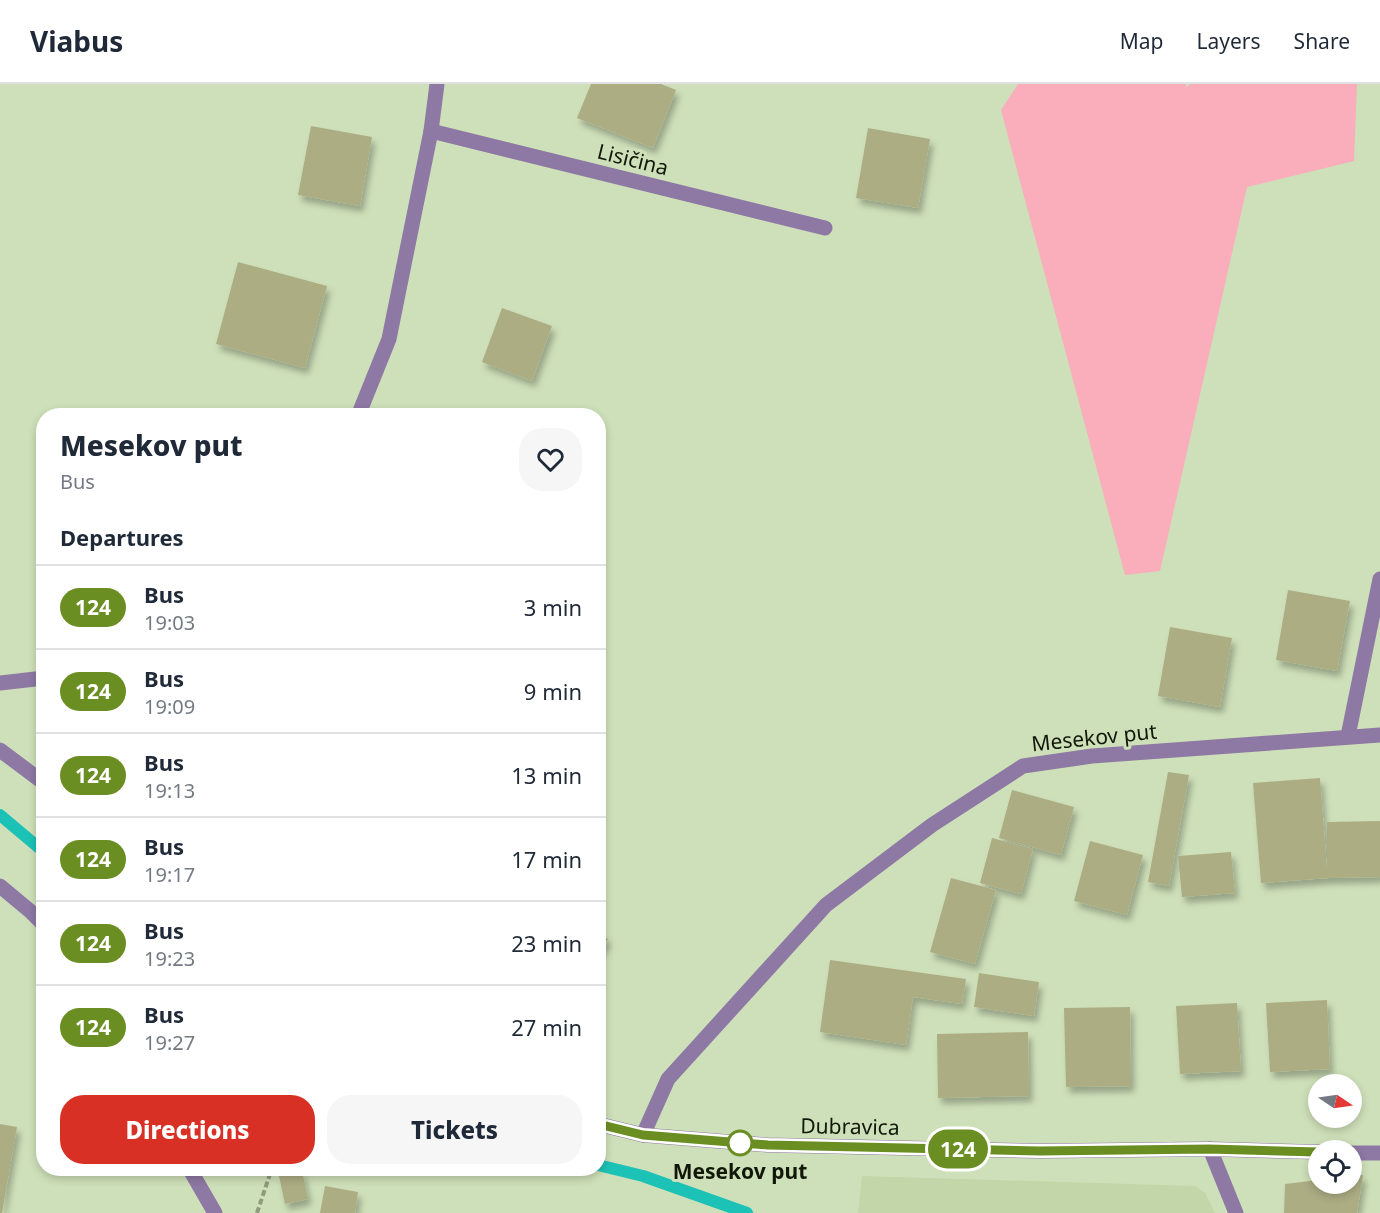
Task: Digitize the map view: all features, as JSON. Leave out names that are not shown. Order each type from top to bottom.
[{"type":"street","points":[[361,408],[389,339],[430,131],[437,84]]},
{"type":"street","name":"Lisičina","points":[[430,131],[825,228]]},
{"type":"street","points":[[1348,736],[1380,579]]},
{"type":"street","points":[[0,683],[36,679]]},
{"type":"street","name":"Mesekov put","points":[[643,1135],[668,1079],[826,905],[932,825],[1023,766],[1092,756],[1380,735]]},
{"type":"street","points":[[0,750],[36,777]]},
{"type":"street","points":[[0,886],[36,916]]},
{"type":"street","name":"Dubravica","points":[[606,1126],[643,1135],[768,1145],[1040,1151],[1209,1149],[1308,1152]]},
{"type":"street","points":[[1209,1149],[1236,1213]]},
{"type":"street","points":[[1362,1153],[1380,1154]]},
{"type":"street","points":[[194,1176],[215,1213]]},
{"type":"path","points":[[257,1213],[269,1176]]},
{"type":"shaded area","points":[[1018,84],[1186,84],[1186,87],[1191,84],[1357,84],[1354,161],[1247,187],[1160,571],[1125,575],[1001,110]]},
{"type":"shaded area","points":[[862,1176],[1195,1186],[1205,1193],[1215,1213],[858,1213]]},
{"type":"building","points":[[591,84],[661,84],[676,90],[653,148],[577,118]]},
{"type":"building","points":[[311,126],[372,137],[360,206],[298,195]]},
{"type":"building","points":[[868,128],[930,139],[918,208],[856,198]]},
{"type":"building","points":[[238,262],[327,286],[305,368],[216,344]]},
{"type":"building","points":[[502,308],[552,326],[532,381],[482,362]]},
{"type":"building","points":[[1288,590],[1350,601],[1337,671],[1276,660]]},
{"type":"building","points":[[1170,627],[1232,638],[1220,707],[1158,696]]},
{"type":"building","points":[[1168,772],[1189,775],[1169,886],[1148,882]]},
{"type":"building","points":[[1320,778],[1327,870],[1327,822],[1380,821],[1380,877],[1261,883],[1253,783]]},
{"type":"building","points":[[1012,790],[1074,807],[1061,855],[999,838]]},
{"type":"building","points":[[992,838],[1033,849],[1021,894],[980,883]]},
{"type":"building","points":[[1090,841],[1143,855],[1127,915],[1074,901]]},
{"type":"building","points":[[1231,852],[1235,893],[1182,897],[1178,856]]},
{"type":"building","points":[[951,878],[996,890],[975,964],[930,952]]},
{"type":"building","points":[[830,960],[966,979],[962,1004],[913,997],[906,1045],[820,1032]]},
{"type":"building","points":[[979,973],[1039,982],[1034,1016],[974,1007]]},
{"type":"building","points":[[1327,1000],[1330,1069],[1270,1072],[1266,1003]]},
{"type":"building","points":[[1237,1003],[1241,1071],[1180,1074],[1176,1006]]},
{"type":"building","points":[[1130,1007],[1131,1086],[1066,1087],[1064,1008]]},
{"type":"building","points":[[1028,1032],[1029,1096],[938,1098],[937,1034]]},
{"type":"building","points":[[0,1124],[17,1127],[2,1213],[0,1213]]},
{"type":"building","points":[[279,1176],[303,1176],[308,1199],[285,1204]]},
{"type":"building","points":[[1308,1181],[1308,1194],[1360,1194],[1357,1213],[1284,1213],[1285,1184]]},
{"type":"building","points":[[325,1186],[358,1192],[355,1213],[320,1213]]},
{"type":"waterway","name":"Dubravica","points":[[0,815],[36,845]]},
{"type":"waterway","name":"Dubravica","points":[[606,1167],[643,1176],[747,1213]]},
{"type":"bus line","name":"124","points":[[606,1126],[643,1135],[768,1145],[1040,1151],[1209,1149],[1308,1152]]},
{"type":"place","name":"Mesekov put","points":[[740,1143]]}]
